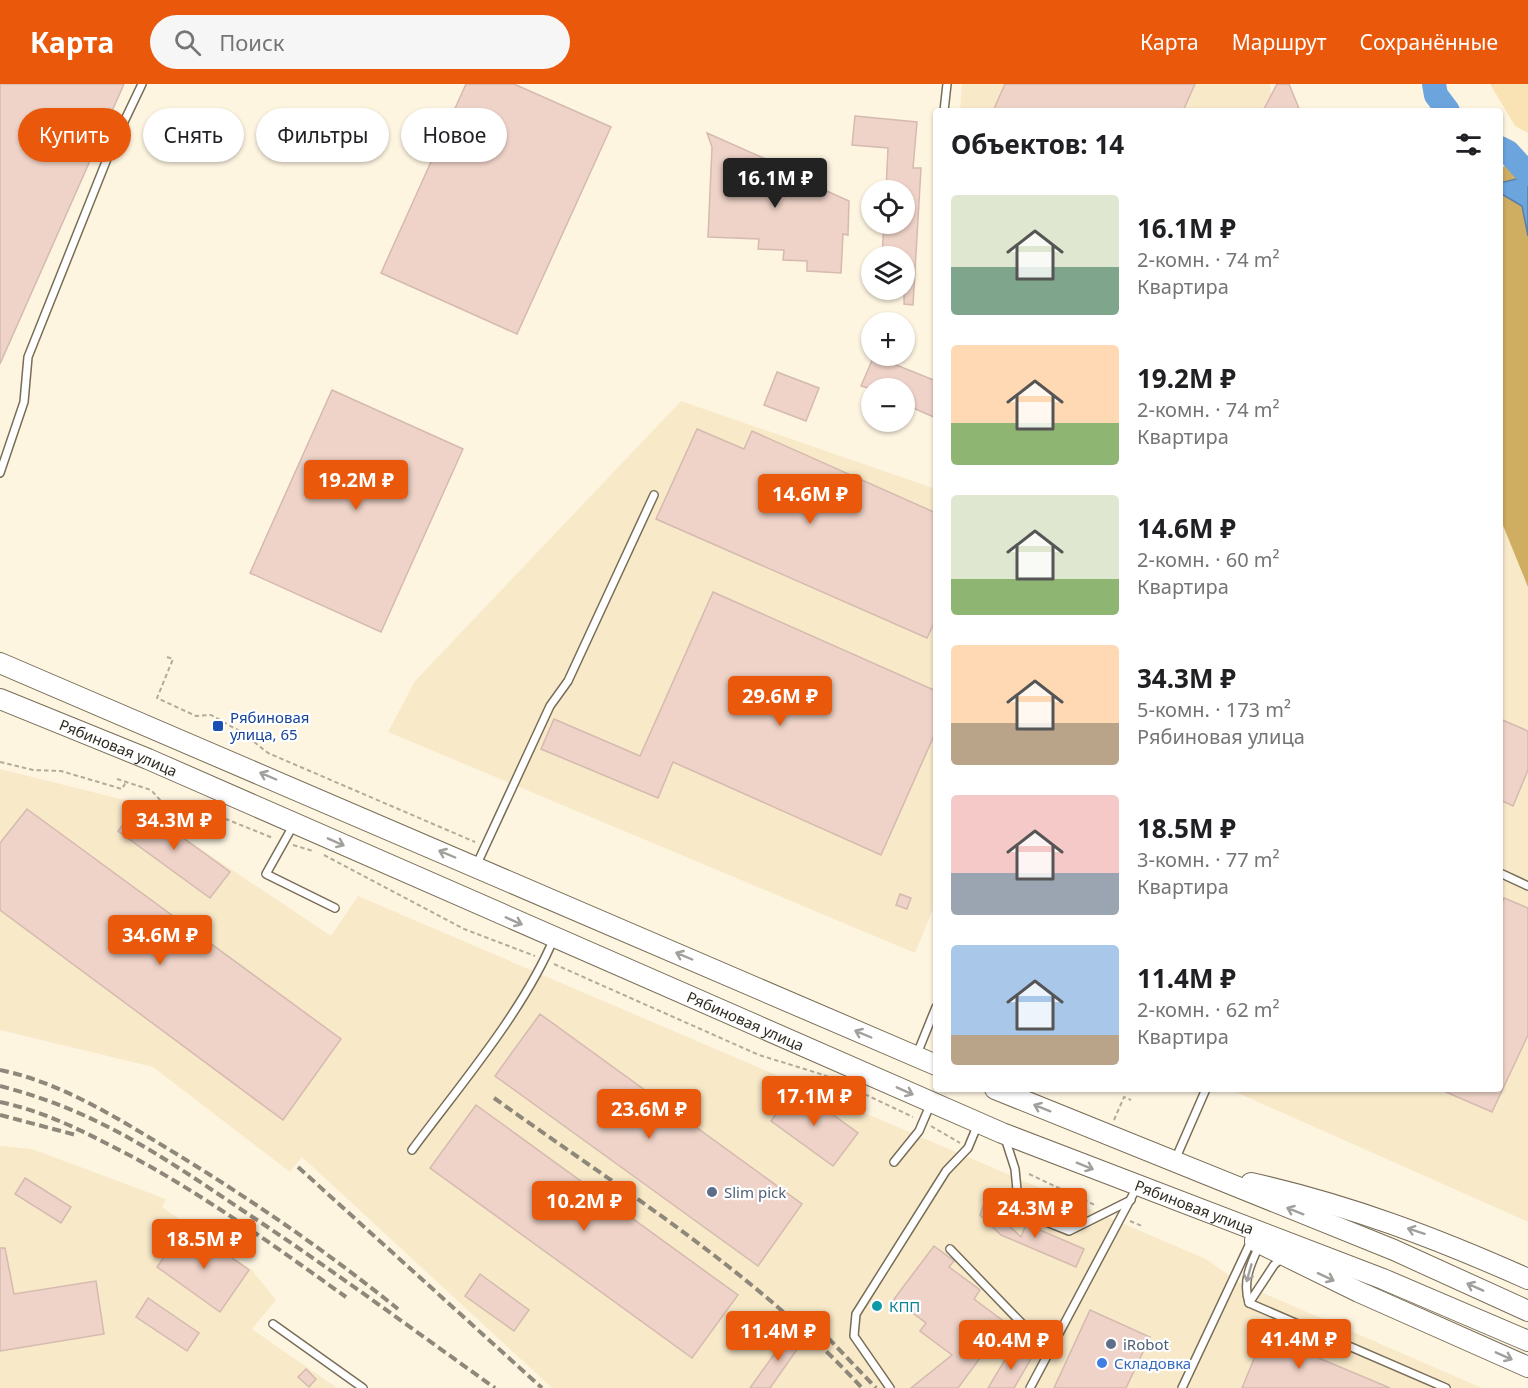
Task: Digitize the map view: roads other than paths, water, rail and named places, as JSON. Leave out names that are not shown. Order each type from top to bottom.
[{"type":"main road","points":[[0,663],[933,1064]]},
{"type":"main road","name":"Рябиновая улица","points":[[0,699],[148,759],[1135,1193],[1200,1210],[1383,1279],[1528,1341]]},
{"type":"main road","points":[[1002,1092],[1394,1250],[1528,1311]]},
{"type":"main road","points":[[1193,1170],[1302,1194],[1433,1237],[1528,1279]]},
{"type":"main road","points":[[1200,1210],[1283,1257],[1528,1366]]},
{"type":"lane","points":[[0,473],[24,402],[28,357],[111,149],[142,84]]},
{"type":"lane","points":[[944,108],[946,84]]},
{"type":"lane","points":[[476,866],[550,706],[568,681],[654,495]]},
{"type":"lane","points":[[294,824],[266,874],[335,908]]},
{"type":"lane","points":[[1503,874],[1528,886]]},
{"type":"lane","points":[[412,1150],[492,1042],[545,960],[554,938]]},
{"type":"lane","points":[[916,1057],[933,1015]]},
{"type":"lane","points":[[1174,1162],[1205,1092]]},
{"type":"lane","points":[[894,1162],[923,1121],[931,1102]]},
{"type":"lane","points":[[890,1388],[854,1336],[856,1314],[946,1171],[968,1148],[979,1123]]},
{"type":"lane","points":[[1002,1133],[1008,1142],[1015,1169],[1018,1211],[1069,1231],[1135,1193]]},
{"type":"lane","points":[[1030,1388],[1135,1193]]},
{"type":"lane","points":[[1256,1242],[1247,1278],[1246,1294],[1249,1303],[1446,1388]]},
{"type":"lane","points":[[1182,1388],[1256,1242]]},
{"type":"lane","points":[[950,1249],[1034,1336],[1056,1340]]},
{"type":"lane","points":[[1249,1303],[1274,1265],[1283,1257]]},
{"type":"lane","points":[[273,1324],[363,1388]]},
{"type":"water","points":[[1528,176],[1528,236],[1522,206],[1503,195],[1503,182]]},
{"type":"waterway","points":[[1434,84],[1436,95],[1446,108]]},
{"type":"waterway","points":[[1503,150],[1528,174]]},
{"type":"railway","points":[[0,1070],[22,1075],[65,1091],[146,1135],[284,1224],[398,1309]]},
{"type":"railway","points":[[0,1086],[68,1108],[99,1122],[157,1155],[308,1255],[495,1388]]},
{"type":"railway","points":[[494,1098],[638,1199],[732,1270],[821,1346],[862,1388]]},
{"type":"railway","points":[[0,1102],[18,1106],[67,1124],[131,1156],[187,1188],[241,1223],[346,1297]]},
{"type":"railway","points":[[0,1115],[76,1135]]},
{"type":"railway","points":[[298,1167],[542,1388]]},
{"type":"railway","points":[[807,1321],[829,1339],[876,1388]]},
{"type":"place","name":"Рябиновая улица, 65","points":[[218,726]]},
{"type":"place","name":"Slim pick","points":[[712,1192]]},
{"type":"place","name":"КПП","points":[[877,1306]]},
{"type":"place","name":"iRobot","points":[[1111,1344]]},
{"type":"place","name":"Складовка","points":[[1102,1363]]}]
